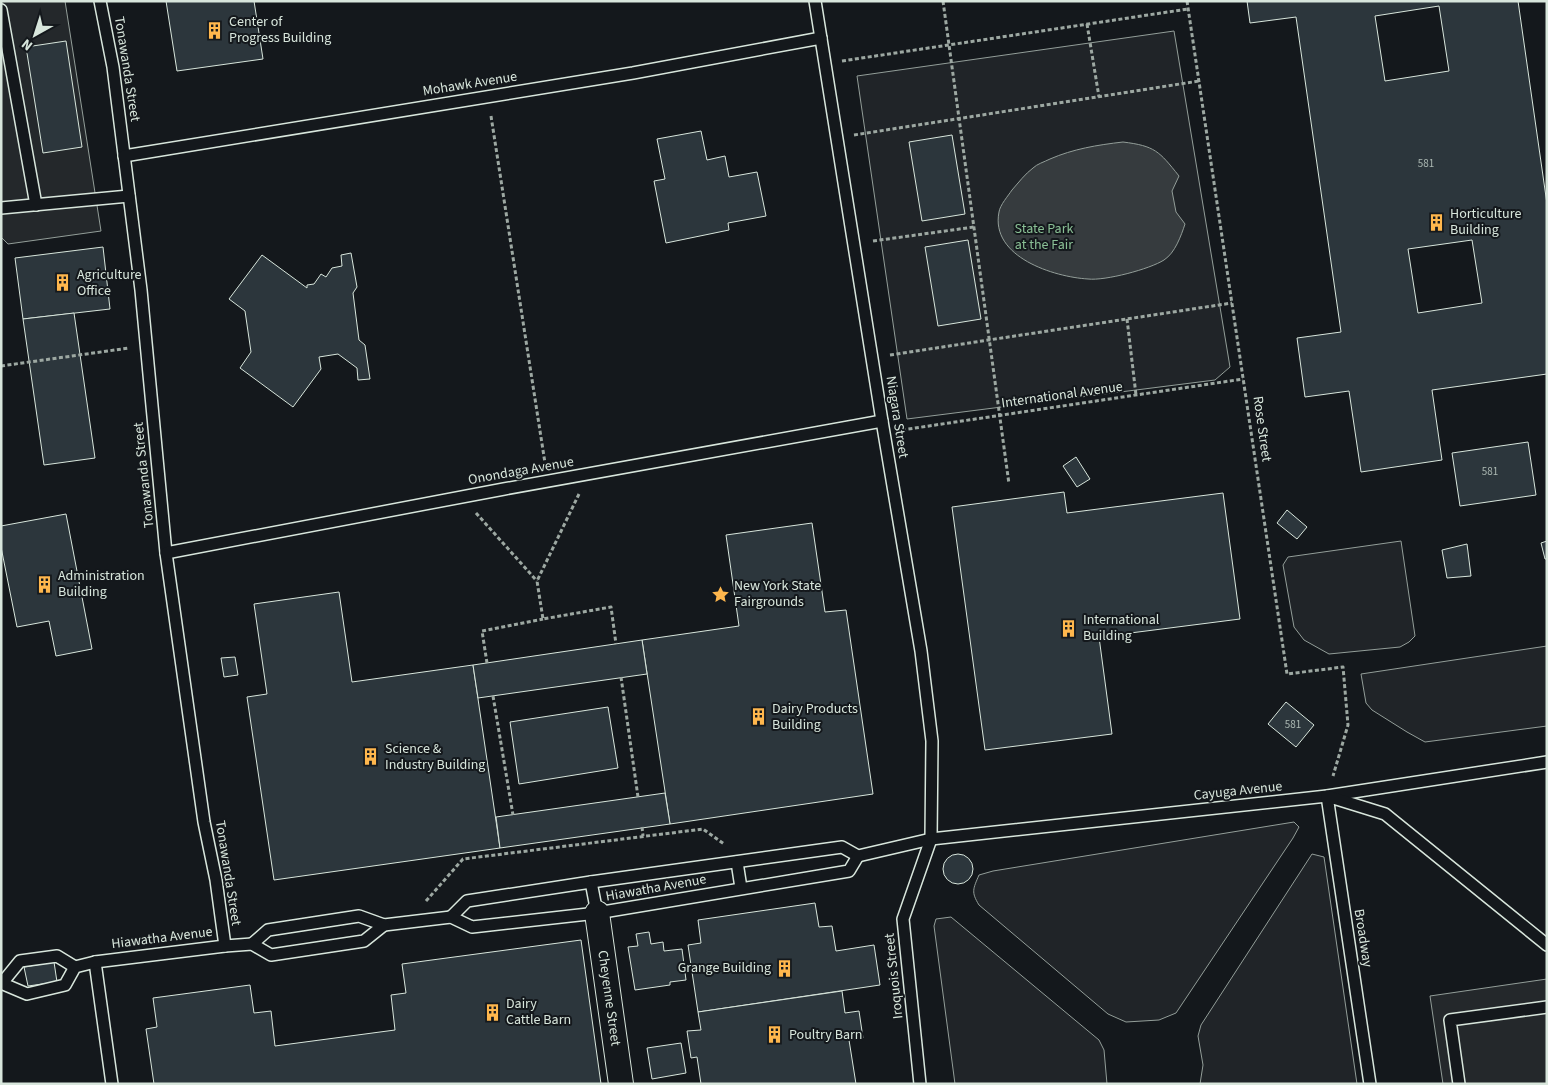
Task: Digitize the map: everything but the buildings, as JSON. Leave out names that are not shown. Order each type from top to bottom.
[{"type":"street","name":"Cheyenne Street","points":[[597,913],[621,1084]]},
{"type":"lane","name":"Tonawanda Street","points":[[100,1],[113,67],[129,196],[146,345],[166,553],[204,822],[216,880],[225,946]]},
{"type":"lane","name":"Niagara Street","points":[[815,1],[921,651],[932,741],[931,839]]},
{"type":"lane","points":[[1,10],[36,205]]},
{"type":"lane","name":"Mohawk Avenue","points":[[124,156],[642,71],[820,38]]},
{"type":"lane","points":[[1,208],[129,196]]},
{"type":"lane","name":"Onondaga Avenue","points":[[166,553],[548,481],[883,427]]},
{"type":"lane","name":"Cayuga Avenue","points":[[931,839],[1327,796],[1547,762]]},
{"type":"lane","points":[[1327,796],[1385,814],[1547,945]]},
{"type":"lane","name":"Broadway","points":[[1327,796],[1370,1084]]},
{"type":"lane","points":[[858,856],[931,839]]},
{"type":"lane","name":"Iroquois Street","points":[[920,1084],[903,919],[931,839]]},
{"type":"lane","name":"Hiawatha Avenue","points":[[252,944],[268,930],[359,916],[384,925],[451,917],[472,927],[597,913],[849,871],[858,856],[842,847],[590,882],[467,902],[451,917]]},
{"type":"lane","points":[[741,888],[742,861]]},
{"type":"lane","points":[[590,882],[597,913]]},
{"type":"lane","name":"Hiawatha Avenue","points":[[76,967],[95,962],[252,944],[271,955],[364,941],[384,925]]},
{"type":"lane","points":[[57,956],[76,967],[64,985],[27,994],[2,983],[20,961],[57,956]]},
{"type":"lane","points":[[95,962],[112,1084]]},
{"type":"lane","points":[[1459,1084],[1450,1020],[1547,1007]]},
{"type":"path","points":[[943,1],[1009,484]]},
{"type":"path","name":"Rose Street","points":[[1187,1],[1287,674],[1343,668],[1348,725],[1327,796]]},
{"type":"path","points":[[824,64],[1188,9]]},
{"type":"path","points":[[1087,24],[1099,96]]},
{"type":"path","points":[[836,138],[1199,81]]},
{"type":"path","points":[[488,96],[548,481]]},
{"type":"path","points":[[854,243],[974,227]]},
{"type":"path","points":[[872,357],[1232,303]]},
{"type":"path","points":[[1127,319],[1136,395]]},
{"type":"path","points":[[1,366],[146,345]]},
{"type":"path","name":"International Avenue","points":[[883,427],[999,415],[1243,380]]},
{"type":"path","points":[[542,619],[537,581],[589,474]]},
{"type":"path","points":[[461,497],[537,581]]},
{"type":"path","points":[[487,663],[482,630],[611,607],[616,644]]},
{"type":"path","points":[[621,677],[638,797]]},
{"type":"path","points":[[493,696],[513,815]]},
{"type":"path","points":[[642,828],[643,836]]},
{"type":"path","points":[[408,922],[463,859],[704,828],[742,861]]},
{"type":"path","points":[[518,845],[519,852]]},
{"type":"green space","name":"State Park at the Fair","points":[[1174,31],[1230,367],[1215,380],[907,419],[857,76]]},
{"type":"green space","points":[[1401,541],[1415,636],[1400,647],[1329,654],[1304,640],[1294,627],[1283,565],[1288,557]]},
{"type":"green space","points":[[1547,646],[1547,726],[1425,742],[1372,710],[1366,703],[1361,674]]},
{"type":"green space","points":[[1294,822],[1299,827],[1293,838],[1176,1013],[1159,1020],[1126,1022],[1108,1014],[979,905],[974,893],[974,887],[979,875],[993,871]]},
{"type":"green space","points":[[1312,854],[1324,857],[1357,1084],[1200,1084],[1203,1065],[1198,1036],[1201,1025]]},
{"type":"green space","points":[[951,917],[1099,1040],[1104,1050],[1107,1084],[955,1084],[934,926],[936,919]]},
{"type":"shaded area","points":[[1,1],[65,1],[101,231],[8,244],[1,237]]},
{"type":"shaded area","points":[[1123,142],[1142,145],[1156,151],[1179,176],[1172,191],[1176,212],[1185,224],[1177,244],[1168,257],[1149,267],[1127,274],[1088,279],[1058,274],[1043,269],[1027,262],[1014,252],[1004,241],[999,228],[999,212],[1006,198],[1025,175],[1036,165],[1067,153]]},
{"type":"shaded area","points":[[1547,979],[1547,1084],[1443,1084],[1430,996]]},
{"type":"place","name":"Center of Progress Building","points":[[215,30]]},
{"type":"place","name":"Horticulture Building","points":[[1436,222]]},
{"type":"place","name":"Agriculture Office","points":[[63,283]]},
{"type":"place","name":"Administration Building","points":[[44,584]]},
{"type":"place","name":"New York State Fairgrounds","points":[[720,594]]},
{"type":"place","name":"International Building","points":[[1069,628]]},
{"type":"place","name":"Dairy Products Building","points":[[758,717]]},
{"type":"place","name":"Science & Industry Building","points":[[371,757]]},
{"type":"place","name":"Grange Building","points":[[785,968]]},
{"type":"place","name":"Dairy Cattle Barn","points":[[492,1012]]},
{"type":"place","name":"Poultry Barn","points":[[775,1035]]}]
